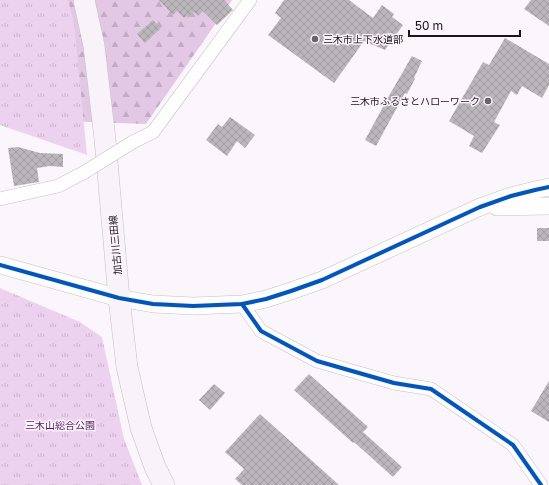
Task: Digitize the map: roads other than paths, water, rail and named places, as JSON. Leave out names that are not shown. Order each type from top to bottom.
[{"type":"main road","name":"加古川三田線","points":[[84,0],[94,46],[105,138],[119,298],[127,367],[141,428],[155,467],[164,485]]},
{"type":"street","points":[[0,199],[58,186],[153,132],[250,0]]},
{"type":"street","points":[[0,265],[119,298],[153,304],[193,306],[242,304],[272,297],[322,280],[480,207],[511,196],[549,187]]},
{"type":"street","points":[[480,207],[549,206]]},
{"type":"street","points":[[242,304],[261,331],[317,361],[394,382],[431,389],[513,445],[541,485]]},
{"type":"place","name":"三木市上下水道部","points":[[315,39]]},
{"type":"place","name":"三木市ふるさとハローワーク","points":[[488,101]]},
{"type":"park label","name":"三木山総合公園","points":[[60,425]]}]
